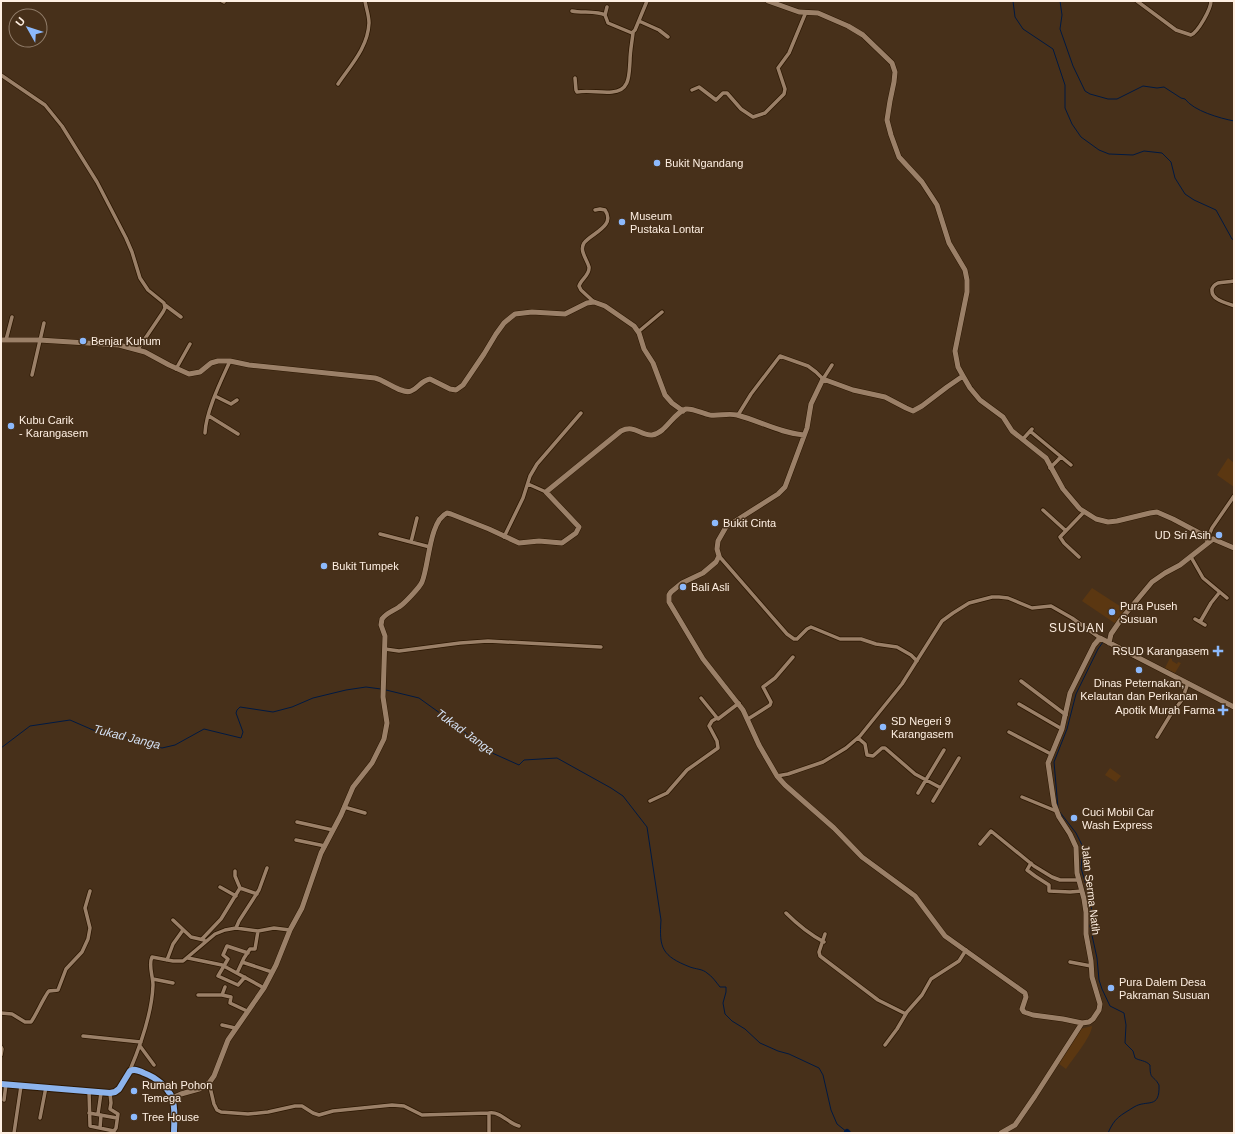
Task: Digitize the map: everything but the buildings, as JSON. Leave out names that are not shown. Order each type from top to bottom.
[{"type":"highway","points":[[4,1084],[110,1093],[119,1089],[130,1071],[135,1070],[153,1077],[172,1098],[174,1133]]},
{"type":"street","points":[[338,84],[363,47],[369,22],[365,1]]},
{"type":"street","points":[[575,78],[577,92],[614,92],[623,88],[629,81],[633,33],[647,1]]},
{"type":"street","points":[[768,1],[799,12],[818,13],[853,28],[863,35],[892,63],[894,68],[894,82],[887,120],[890,136],[899,157],[922,182],[936,202],[949,242],[966,275],[967,292],[955,351],[958,367],[970,388],[980,400],[1003,416],[1012,431],[1046,458],[1050,468],[1070,498],[1084,512],[1096,519],[1108,522],[1117,521],[1157,512],[1234,548]]},
{"type":"street","points":[[1138,1],[1176,30],[1191,35],[1194,34],[1203,20],[1211,1]]},
{"type":"street","points":[[607,7],[605,15],[608,23],[633,33]]},
{"type":"street","points":[[572,11],[590,13],[599,12],[605,15]]},
{"type":"street","points":[[692,90],[699,87],[716,100],[723,93],[727,93],[741,109],[753,117],[765,113],[784,94],[785,89],[778,68],[789,54],[806,12]]},
{"type":"street","points":[[639,21],[659,30],[668,37]]},
{"type":"street","points":[[1,75],[45,105],[62,126],[97,182],[126,238],[142,281],[148,290],[182,317]]},
{"type":"street","points":[[594,302],[581,290],[579,286],[589,269],[582,250],[583,245],[605,225],[608,220],[606,210],[595,210]]},
{"type":"street","points":[[1234,281],[1216,284],[1212,288],[1212,295],[1217,300],[1234,306]]},
{"type":"street","points":[[12,317],[4,340],[39,340],[109,344],[138,349],[176,369],[193,374],[200,372],[214,362],[230,361],[249,365],[375,378],[384,381],[404,392],[411,392],[421,383],[430,379],[450,389],[456,390],[463,385],[500,328],[516,314],[532,312],[564,314],[588,303],[599,302],[634,326],[638,332],[644,350],[656,369],[665,395],[672,403],[683,411]]},
{"type":"street","points":[[138,349],[165,305]]},
{"type":"street","points":[[638,332],[662,312]]},
{"type":"street","points":[[32,375],[44,323]]},
{"type":"street","points":[[176,369],[190,344]]},
{"type":"street","points":[[738,415],[751,394],[780,356],[808,366],[823,378],[853,390],[885,397],[914,411],[963,376]]},
{"type":"street","points":[[205,433],[215,396],[230,361]]},
{"type":"street","points":[[832,365],[823,378],[810,404],[807,428],[785,487],[778,494],[726,527],[718,540],[719,556],[716,562],[709,569],[682,583],[671,592],[669,595],[669,602],[703,659],[739,703],[748,719],[759,745],[777,776],[785,786],[834,828],[862,857],[915,896],[945,936],[1025,993],[1026,998],[1022,1009],[1024,1012],[1033,1016],[1063,1019],[1082,1023]]},
{"type":"street","points":[[215,396],[231,404],[237,400]]},
{"type":"street","points":[[546,492],[621,431],[630,428],[649,435],[654,435],[683,411],[690,409],[710,415],[738,415],[777,430],[804,435]]},
{"type":"street","points":[[504,536],[523,498],[533,470],[542,456],[581,413]]},
{"type":"street","points":[[209,416],[238,434]]},
{"type":"street","points":[[1023,439],[1031,430],[1071,465]]},
{"type":"street","points":[[1050,468],[1061,457]]},
{"type":"street","points":[[172,1098],[196,1090],[209,1083],[214,1076],[226,1043],[264,988],[272,972],[290,930],[302,908],[324,846],[353,787],[372,763],[384,739],[387,723],[382,686],[385,649],[384,631],[381,622],[383,617],[403,604],[422,582],[430,547],[438,522],[443,515],[447,513],[523,544],[539,541],[558,543],[565,541],[576,533],[578,529],[577,524],[546,492],[528,484]]},
{"type":"street","points":[[1109,643],[1111,634],[1133,604],[1152,582],[1191,558],[1210,538],[1212,528],[1234,496]]},
{"type":"street","points":[[1044,510],[1065,530]]},
{"type":"street","points":[[1079,557],[1060,538],[1060,536],[1084,512]]},
{"type":"street","points":[[411,542],[417,518]]},
{"type":"street","points":[[380,534],[430,547]]},
{"type":"street","points":[[719,556],[787,634],[794,639],[797,639],[811,627],[840,639],[861,639],[876,644],[897,647],[911,655],[917,661]]},
{"type":"street","points":[[1191,558],[1203,578],[1219,593],[1227,598]]},
{"type":"street","points":[[1200,622],[1211,603],[1219,593]]},
{"type":"street","points":[[777,776],[788,774],[822,762],[846,748],[858,738],[902,684],[945,618],[970,603],[992,597],[1008,598],[1032,608],[1051,606],[1109,643],[1234,707]]},
{"type":"street","points":[[1194,619],[1205,625]]},
{"type":"street","points":[[1100,638],[1111,634]]},
{"type":"street","name":"Jalan Serma Natih","points":[[1002,1133],[1015,1125],[1082,1023],[1091,1021],[1100,1007],[1092,977],[1086,934],[1086,912],[1082,891],[1078,880],[1074,842],[1056,811],[1052,798],[1048,763],[1062,729],[1073,686],[1094,646],[1100,638]]},
{"type":"street","points":[[385,649],[399,650],[488,641],[601,647]]},
{"type":"street","points":[[748,719],[770,705],[771,702],[763,688],[776,678],[793,658]]},
{"type":"street","points":[[1021,682],[1066,715]]},
{"type":"street","points":[[1157,737],[1171,714],[1182,700],[1188,683]]},
{"type":"street","points":[[700,698],[717,718]]},
{"type":"street","points":[[650,802],[667,792],[687,770],[718,748],[718,740],[709,726],[712,721],[717,718],[719,719],[739,703]]},
{"type":"street","points":[[1019,704],[1062,729]]},
{"type":"street","points":[[1009,732],[1051,754]]},
{"type":"street","points":[[858,738],[865,744],[867,755],[875,755],[883,747],[908,769],[941,788]]},
{"type":"street","points":[[918,793],[944,750]]},
{"type":"street","points":[[933,801],[959,758]]},
{"type":"street","points":[[1022,797],[1056,811]]},
{"type":"street","points":[[344,807],[365,813]]},
{"type":"street","points":[[297,822],[333,830]]},
{"type":"street","points":[[980,844],[991,831],[1031,863],[1056,880],[1078,880]]},
{"type":"street","points":[[296,840],[324,846]]},
{"type":"street","points":[[1031,863],[1027,870],[1048,885],[1049,891],[1082,891]]},
{"type":"street","points":[[236,928],[240,919],[257,894],[268,868]]},
{"type":"street","points":[[235,871],[235,876],[240,888],[257,894]]},
{"type":"street","points":[[220,887],[236,896]]},
{"type":"street","points":[[202,939],[221,919],[240,888]]},
{"type":"street","points":[[1,1012],[11,1014],[28,1023],[31,1022],[47,993],[58,990],[66,969],[82,952],[88,939],[90,928],[85,908],[90,891]]},
{"type":"street","points":[[786,913],[804,930],[824,942]]},
{"type":"street","points":[[173,920],[191,937],[206,941]]},
{"type":"street","points":[[130,1071],[141,1044],[152,1000],[152,958],[158,957],[167,960],[181,961],[188,958],[215,934],[236,928],[258,931],[274,928],[290,930]]},
{"type":"street","points":[[167,960],[174,944],[183,930]]},
{"type":"street","points":[[237,973],[250,949],[255,949],[258,931]]},
{"type":"street","points":[[825,934],[824,942],[819,952],[820,956],[878,1000],[906,1014]]},
{"type":"street","points":[[245,977],[238,985],[219,978],[218,976],[228,958],[223,955],[227,946],[248,953]]},
{"type":"street","points":[[885,1045],[906,1014],[922,995],[931,979],[959,961],[966,950]]},
{"type":"street","points":[[188,958],[224,966],[264,988]]},
{"type":"street","points":[[242,962],[272,972]]},
{"type":"street","points":[[1070,962],[1091,966]]},
{"type":"street","points":[[153,979],[173,983]]},
{"type":"street","points":[[222,995],[225,988]]},
{"type":"street","points":[[198,995],[222,995],[231,997],[230,1003],[247,1011]]},
{"type":"street","points":[[222,1025],[235,1028]]},
{"type":"street","points":[[83,1036],[141,1044],[154,1064]]},
{"type":"street","points":[[1,1047],[1,1055]]},
{"type":"street","points":[[209,1083],[213,1101],[217,1110],[221,1112],[248,1114],[299,1106],[319,1115],[333,1111],[392,1105],[404,1106],[422,1115],[494,1112],[510,1123],[519,1126]]},
{"type":"street","points":[[4,1084],[4,1100]]},
{"type":"street","points":[[14,1133],[21,1086]]},
{"type":"street","points":[[40,1118],[46,1087]]},
{"type":"street","points":[[89,1091],[90,1126],[115,1130],[118,1114],[110,1109],[110,1093]]},
{"type":"street","points":[[100,1128],[99,1115],[101,1093]]},
{"type":"street","points":[[89,1113],[117,1118]]},
{"type":"street","points":[[489,1113],[489,1133]]},
{"type":"shaded area","points":[[1228,458],[1234,463],[1234,487],[1217,475]]},
{"type":"shaded area","points":[[1092,588],[1126,610],[1116,624],[1082,601]]},
{"type":"shaded area","points":[[1170,658],[1177,664],[1178,662],[1181,663],[1175,673],[1165,668]]},
{"type":"shaded area","points":[[1110,768],[1121,776],[1116,782],[1105,775]]},
{"type":"shaded area","points":[[1092,1026],[1089,1036],[1066,1069],[1058,1063],[1080,1029]]},
{"type":"waterway","points":[[1013,1],[1015,17],[1023,29],[1053,49],[1065,85],[1065,108],[1072,124],[1081,137],[1099,150],[1109,154],[1133,155],[1144,151],[1162,153],[1171,162],[1175,178],[1185,194],[1194,200],[1216,210],[1232,239],[1234,240]]},
{"type":"waterway","points":[[1060,1],[1062,15],[1060,29],[1073,66],[1085,91],[1108,99],[1117,99],[1143,86],[1157,88],[1164,87],[1185,99],[1194,107],[1214,116],[1234,121]]},
{"type":"waterway","points":[[1058,808],[1054,762],[1067,729],[1076,694],[1098,649],[1103,642]]},
{"type":"waterway","name":"Tukad Janga","points":[[1,748],[30,726],[70,720],[93,730],[162,748],[175,745],[204,729],[241,738],[243,732],[236,713],[240,707],[273,712],[292,707],[313,698],[346,690],[366,687],[381,689]]},
{"type":"waterway","name":"Tukad Janga","points":[[386,690],[419,698],[490,752],[519,765],[524,760],[557,758],[623,796],[647,827],[661,920],[661,938],[664,950],[673,959],[705,972],[712,977],[720,987],[726,987],[723,1003],[725,1014],[732,1021],[745,1029],[760,1043],[819,1068],[823,1075],[831,1110],[837,1124],[847,1132]]},
{"type":"waterway","points":[[1059,811],[1076,833],[1082,845],[1083,850],[1081,868],[1091,902],[1092,918],[1090,926],[1097,958],[1099,980],[1102,989],[1110,1006],[1124,1013],[1126,1025],[1125,1043],[1133,1051],[1135,1058],[1150,1065],[1151,1075],[1159,1085],[1159,1093],[1155,1101],[1134,1107],[1121,1115],[1113,1123],[1108,1133]]},
{"type":"place","name":"Bukit Ngandang","points":[[657,163]]},
{"type":"place","name":"Museum Pustaka Lontar","points":[[622,222]]},
{"type":"place","name":"Benjar Kuhum","points":[[83,341]]},
{"type":"place","name":"Kubu Carik - Karangasem","points":[[11,426]]},
{"type":"place","name":"Bukit Cinta","points":[[715,523]]},
{"type":"place","name":"UD Sri Asih","points":[[1219,535]]},
{"type":"place","name":"Bukit Tumpek","points":[[324,566]]},
{"type":"place","name":"Bali Asli","points":[[683,587]]},
{"type":"place","name":"Pura Puseh Susuan","points":[[1112,612]]},
{"type":"place","name":"RSUD Karangasem","points":[[1218,651]]},
{"type":"place","name":"Dinas Peternakan, Kelautan dan Perikanan","points":[[1139,670]]},
{"type":"place","name":"Apotik Murah Farma","points":[[1223,710]]},
{"type":"place","name":"SD Negeri 9 Karangasem","points":[[883,727]]},
{"type":"place","name":"Cuci Mobil Car Wash Express","points":[[1074,818]]},
{"type":"place","name":"Pura Dalem Desa Pakraman Susuan","points":[[1111,988]]},
{"type":"place","name":"Rumah Pohon Temega","points":[[134,1091]]},
{"type":"place","name":"Tree House","points":[[134,1117]]},
{"type":"district","name":"SUSUAN","points":[[1077,628]]}]
